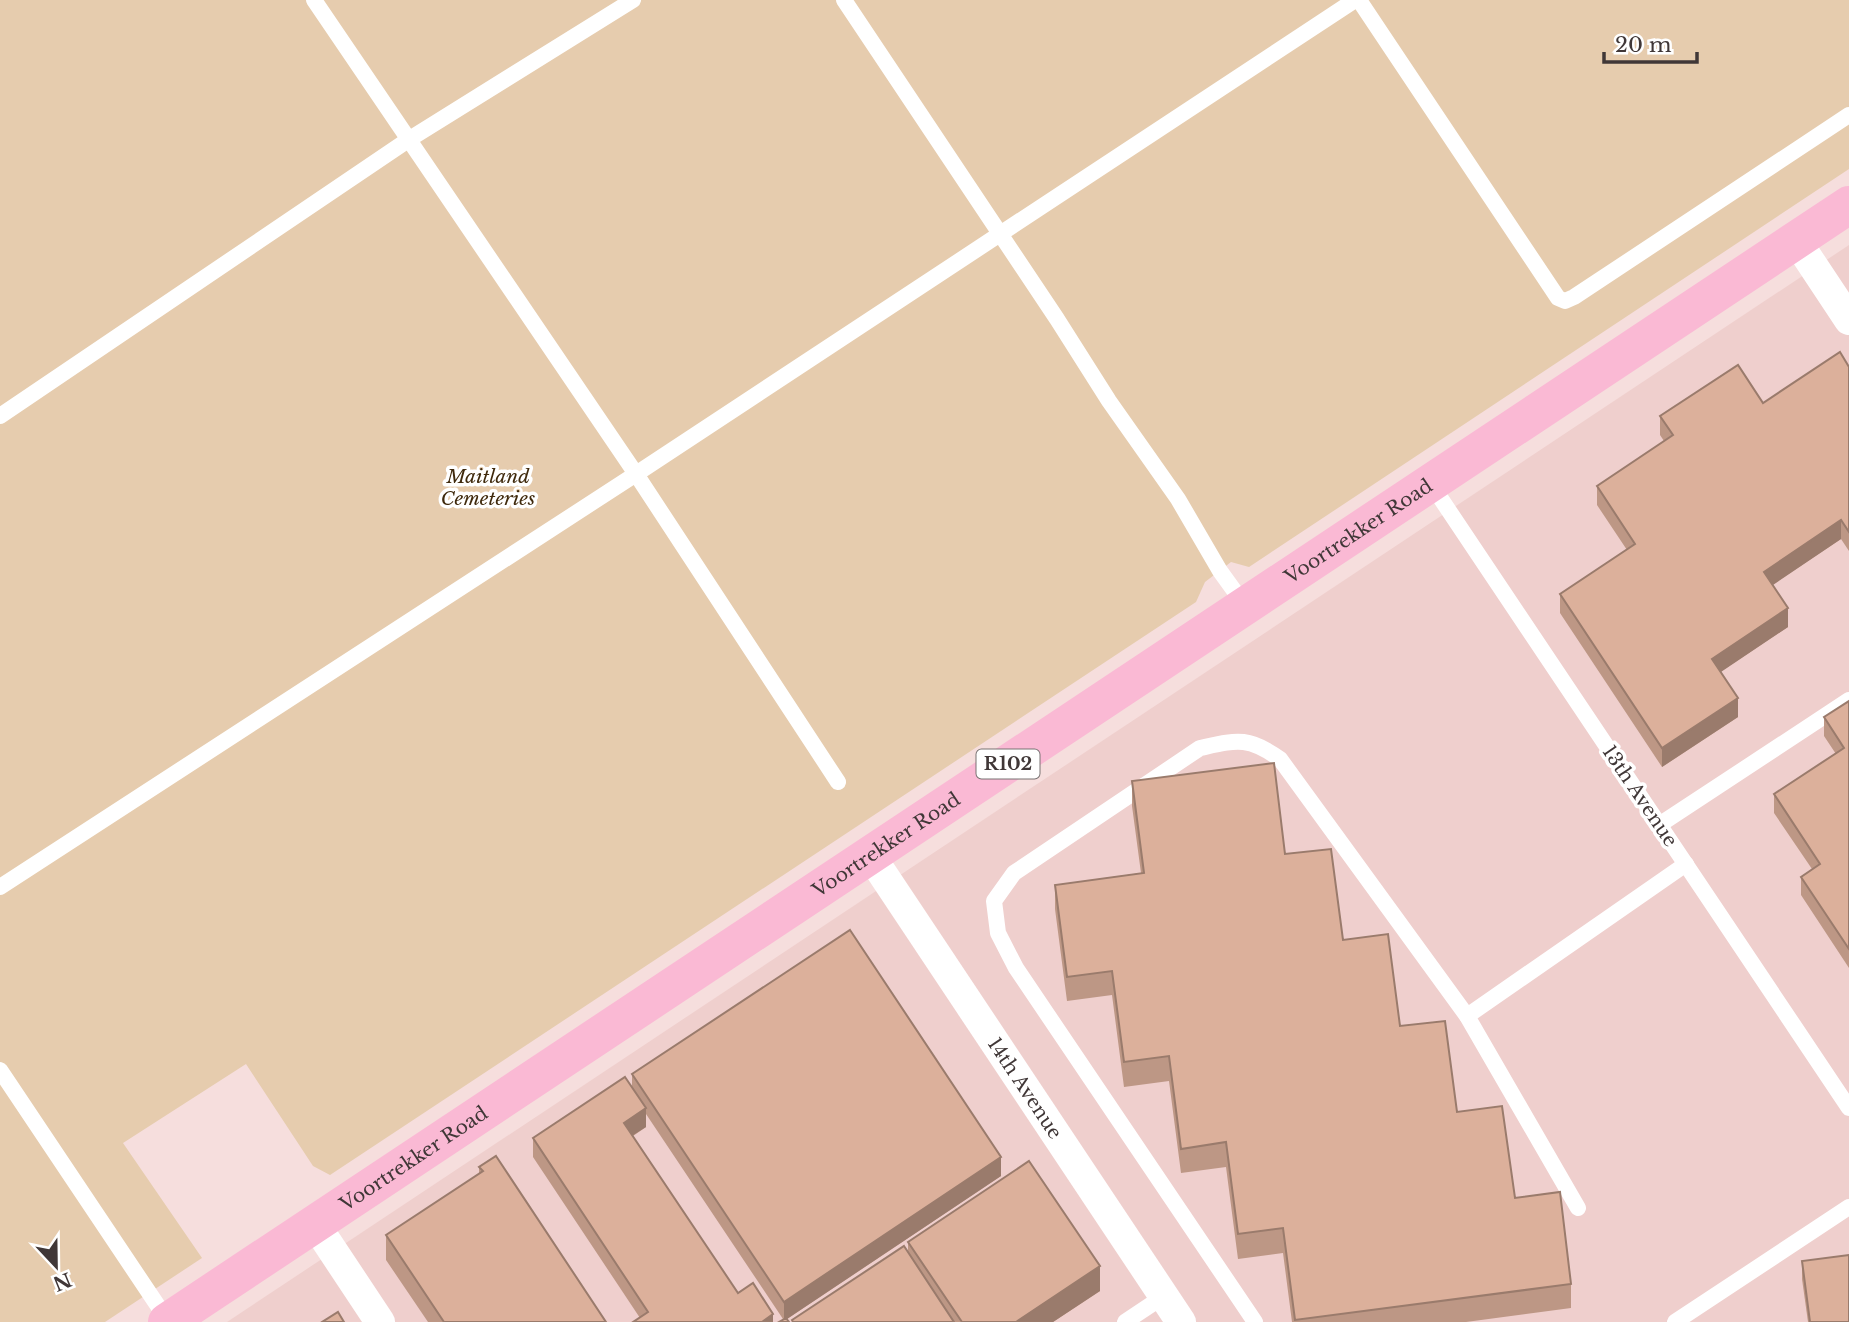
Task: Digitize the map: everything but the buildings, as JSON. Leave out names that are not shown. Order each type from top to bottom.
[{"type":"main road","name":"Voortrekker Road","points":[[167,1322],[1849,205]]},
{"type":"street","points":[[1796,240],[1849,320]]},
{"type":"street","name":"14th Avenue","points":[[870,855],[1181,1322]]},
{"type":"street","points":[[315,1224],[380,1322]]},
{"type":"lane","points":[[314,0],[636,474],[838,782]]},
{"type":"lane","points":[[0,416],[408,140],[633,0]]},
{"type":"lane","points":[[844,0],[1109,401],[1178,499],[1220,571],[1246,607]]},
{"type":"lane","points":[[0,887],[636,474],[1357,0],[1558,298],[1565,301],[1849,115]]},
{"type":"lane","name":"13th Avenue","points":[[1431,484],[1849,1108]]},
{"type":"lane","points":[[1659,825],[1849,700]]},
{"type":"lane","points":[[1255,1322],[1016,968],[998,933],[994,901],[1014,873],[1200,748],[1232,741],[1260,744],[1280,759],[1468,1016],[1578,1208]]},
{"type":"lane","points":[[1468,1016],[1686,864]]},
{"type":"lane","points":[[0,1070],[167,1322]]},
{"type":"lane","points":[[1675,1322],[1849,1207]]},
{"type":"lane","points":[[1125,1322],[1164,1296]]},
{"type":"shaded area","points":[[1849,245],[1849,1322],[227,1322]]},
{"type":"green space","name":"Maitland Cemeteries","points":[[0,0],[1849,0],[1849,169],[1249,567],[1231,562],[1205,582],[1196,602],[330,1175],[313,1166],[246,1064],[123,1143],[202,1258],[105,1322],[0,1322]]}]
